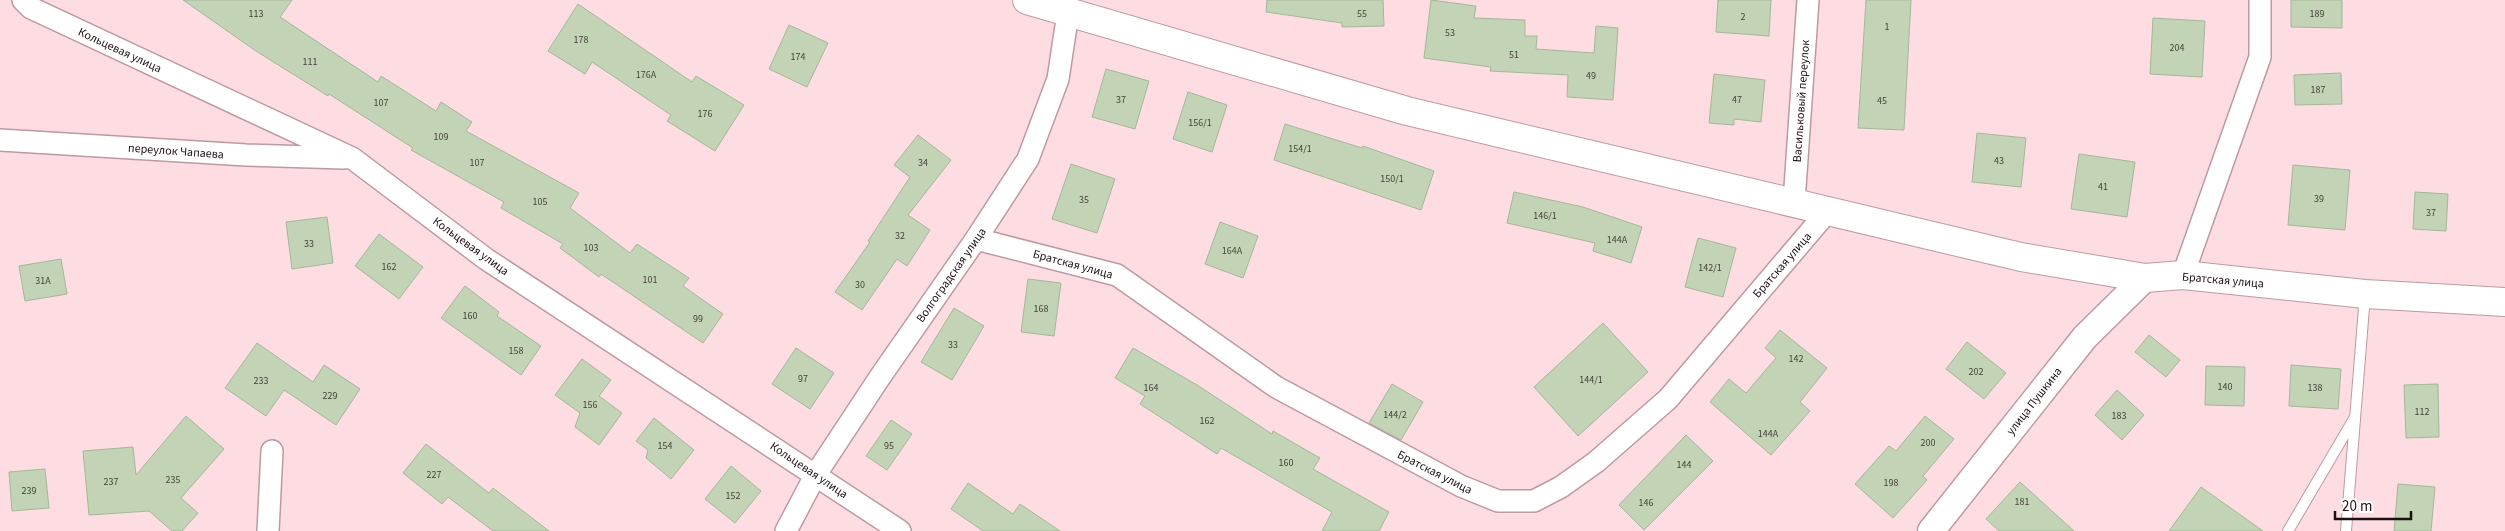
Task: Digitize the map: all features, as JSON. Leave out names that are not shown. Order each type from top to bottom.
[{"type":"main road","name":"Братская улица","points":[[1027,0],[1067,6],[1407,111],[2021,257],[2145,278],[2183,276],[2365,294],[2505,302]]},
{"type":"street","name":"Кольцевая улица","points":[[23,0],[31,8],[352,158],[486,259],[816,474],[900,531]]},
{"type":"street","name":"Васильковый переулок","points":[[1794,202],[1808,0]]},
{"type":"street","points":[[2183,276],[2260,57],[2260,0]]},
{"type":"street","name":"Волгоградская улица","points":[[786,531],[816,474],[880,376],[976,239],[1028,158],[1058,79],[1067,6]]},
{"type":"street","name":"переулок Чапаева","points":[[0,140],[246,155],[352,158]]},
{"type":"street","name":"Братская улица","points":[[976,239],[1116,275],[1276,387],[1461,486],[1498,501],[1534,501],[1560,487],[1596,462],[1668,399],[1827,212]]},
{"type":"street","name":"улица Пушкина","points":[[1931,531],[2084,337],[2145,278]]},
{"type":"street","points":[[268,531],[272,451]]},
{"type":"lane","points":[[2346,531],[2357,414],[2365,294]]},
{"type":"lane","points":[[2288,531],[2357,414]]},
{"type":"building","points":[[183,0],[292,0],[280,17],[378,82],[381,76],[436,111],[441,102],[472,122],[466,131],[579,193],[570,208],[630,253],[637,244],[689,278],[683,286],[723,314],[703,343],[601,274],[599,277],[560,248],[563,244],[501,208],[504,202],[411,150],[413,148],[329,94],[328,96],[256,51]]},
{"type":"building","points":[[1267,0],[1383,0],[1384,26],[1342,27],[1342,23],[1266,12]]},
{"type":"building","points":[[1431,0],[1476,6],[1474,18],[1525,20],[1525,36],[1537,36],[1536,49],[1594,53],[1596,26],[1618,28],[1613,100],[1567,97],[1568,75],[1490,71],[1491,67],[1424,58]]},
{"type":"building","points":[[1718,0],[1771,0],[1769,36],[1716,32]]},
{"type":"building","points":[[1866,0],[1911,0],[1904,130],[1858,128]]},
{"type":"building","points":[[2291,0],[2342,0],[2342,28],[2291,27]]},
{"type":"building","points":[[578,4],[692,82],[696,76],[744,105],[715,151],[667,121],[671,115],[592,62],[585,74],[548,51]]},
{"type":"building","points":[[2153,18],[2205,21],[2202,77],[2150,74]]},
{"type":"building","points":[[789,25],[828,43],[807,87],[769,69]]},
{"type":"building","points":[[1106,69],[1149,81],[1135,129],[1092,117]]},
{"type":"building","points":[[2341,73],[2342,104],[2295,105],[2294,75]]},
{"type":"building","points":[[1714,74],[1765,80],[1761,122],[1734,119],[1734,125],[1709,123]]},
{"type":"building","points":[[1188,92],[1227,105],[1212,152],[1173,139]]},
{"type":"building","points":[[1285,124],[1362,148],[1363,146],[1434,171],[1421,210],[1274,160]]},
{"type":"building","points":[[1977,133],[2026,138],[2021,187],[1972,182]]},
{"type":"building","points":[[918,135],[951,160],[908,215],[930,230],[907,266],[897,259],[862,310],[835,292],[870,242],[868,241],[910,177],[894,165]]},
{"type":"building","points":[[2079,154],[2135,162],[2127,217],[2071,209]]},
{"type":"building","points":[[1071,164],[1115,179],[1097,233],[1052,219]]},
{"type":"building","points":[[2293,165],[2350,170],[2345,230],[2288,225]]},
{"type":"building","points":[[1514,192],[1583,207],[1642,227],[1631,263],[1593,251],[1595,243],[1507,223]]},
{"type":"building","points":[[2415,192],[2448,194],[2446,231],[2413,229]]},
{"type":"building","points":[[327,217],[333,263],[292,269],[286,222]]},
{"type":"building","points":[[1220,222],[1258,236],[1243,278],[1205,264]]},
{"type":"building","points":[[379,234],[423,267],[399,299],[355,266]]},
{"type":"building","points":[[1698,238],[1736,248],[1723,297],[1685,287]]},
{"type":"building","points":[[61,259],[67,294],[25,301],[19,266]]},
{"type":"building","points":[[1028,279],[1061,283],[1054,336],[1021,332]]},
{"type":"building","points":[[465,286],[499,312],[497,316],[541,346],[521,375],[441,318]]},
{"type":"building","points":[[954,308],[984,326],[952,380],[921,362]]},
{"type":"building","points":[[1603,323],[1648,372],[1578,436],[1534,387]]},
{"type":"building","points":[[1780,330],[1827,368],[1800,402],[1810,411],[1771,455],[1710,402],[1729,379],[1746,393],[1776,358],[1765,348]]},
{"type":"building","points":[[2149,335],[2180,360],[2166,377],[2135,352]]},
{"type":"building","points":[[1967,342],[2006,373],[1984,399],[1946,369]]},
{"type":"building","points":[[257,343],[313,382],[324,365],[360,389],[336,425],[284,390],[266,416],[225,388]]},
{"type":"building","points":[[796,348],[834,373],[810,409],[772,384]]},
{"type":"building","points":[[1133,348],[1197,385],[1272,434],[1273,431],[1320,458],[1313,469],[1389,512],[1379,531],[1322,531],[1332,512],[1221,448],[1217,454],[1140,404],[1145,396],[1115,378]]},
{"type":"building","points":[[582,359],[611,380],[599,396],[622,413],[599,445],[575,427],[580,413],[555,395]]},
{"type":"building","points":[[2291,365],[2341,369],[2338,409],[2289,406]]},
{"type":"building","points":[[2206,366],[2245,367],[2244,406],[2205,405]]},
{"type":"building","points":[[1392,384],[1423,402],[1401,440],[1369,423]]},
{"type":"building","points":[[2438,384],[2439,437],[2406,438],[2404,385]]},
{"type":"building","points":[[2117,390],[2144,415],[2122,440],[2095,415]]},
{"type":"building","points":[[186,416],[224,449],[181,498],[198,513],[182,531],[172,531],[149,511],[89,515],[83,451],[133,447],[136,475]]},
{"type":"building","points":[[1925,416],[1954,439],[1923,476],[1927,480],[1893,518],[1855,484],[1889,446],[1896,451]]},
{"type":"building","points":[[654,418],[694,450],[671,479],[646,458],[648,450],[636,441]]},
{"type":"building","points":[[891,420],[912,434],[887,470],[866,456]]},
{"type":"building","points":[[1686,435],[1713,461],[1644,530],[1619,505]]},
{"type":"building","points":[[426,444],[489,493],[493,488],[549,531],[493,531],[448,497],[442,504],[403,473]]},
{"type":"building","points":[[731,466],[761,491],[735,523],[705,499]]},
{"type":"building","points":[[45,469],[49,508],[12,511],[9,472]]},
{"type":"building","points":[[2020,482],[2074,531],[1999,531],[1986,519]]},
{"type":"building","points":[[968,483],[1013,514],[1020,504],[1060,531],[983,531],[951,509]]},
{"type":"building","points":[[2398,484],[2435,487],[2431,531],[2394,531]]},
{"type":"building","points":[[2201,487],[2263,531],[2169,531]]}]
